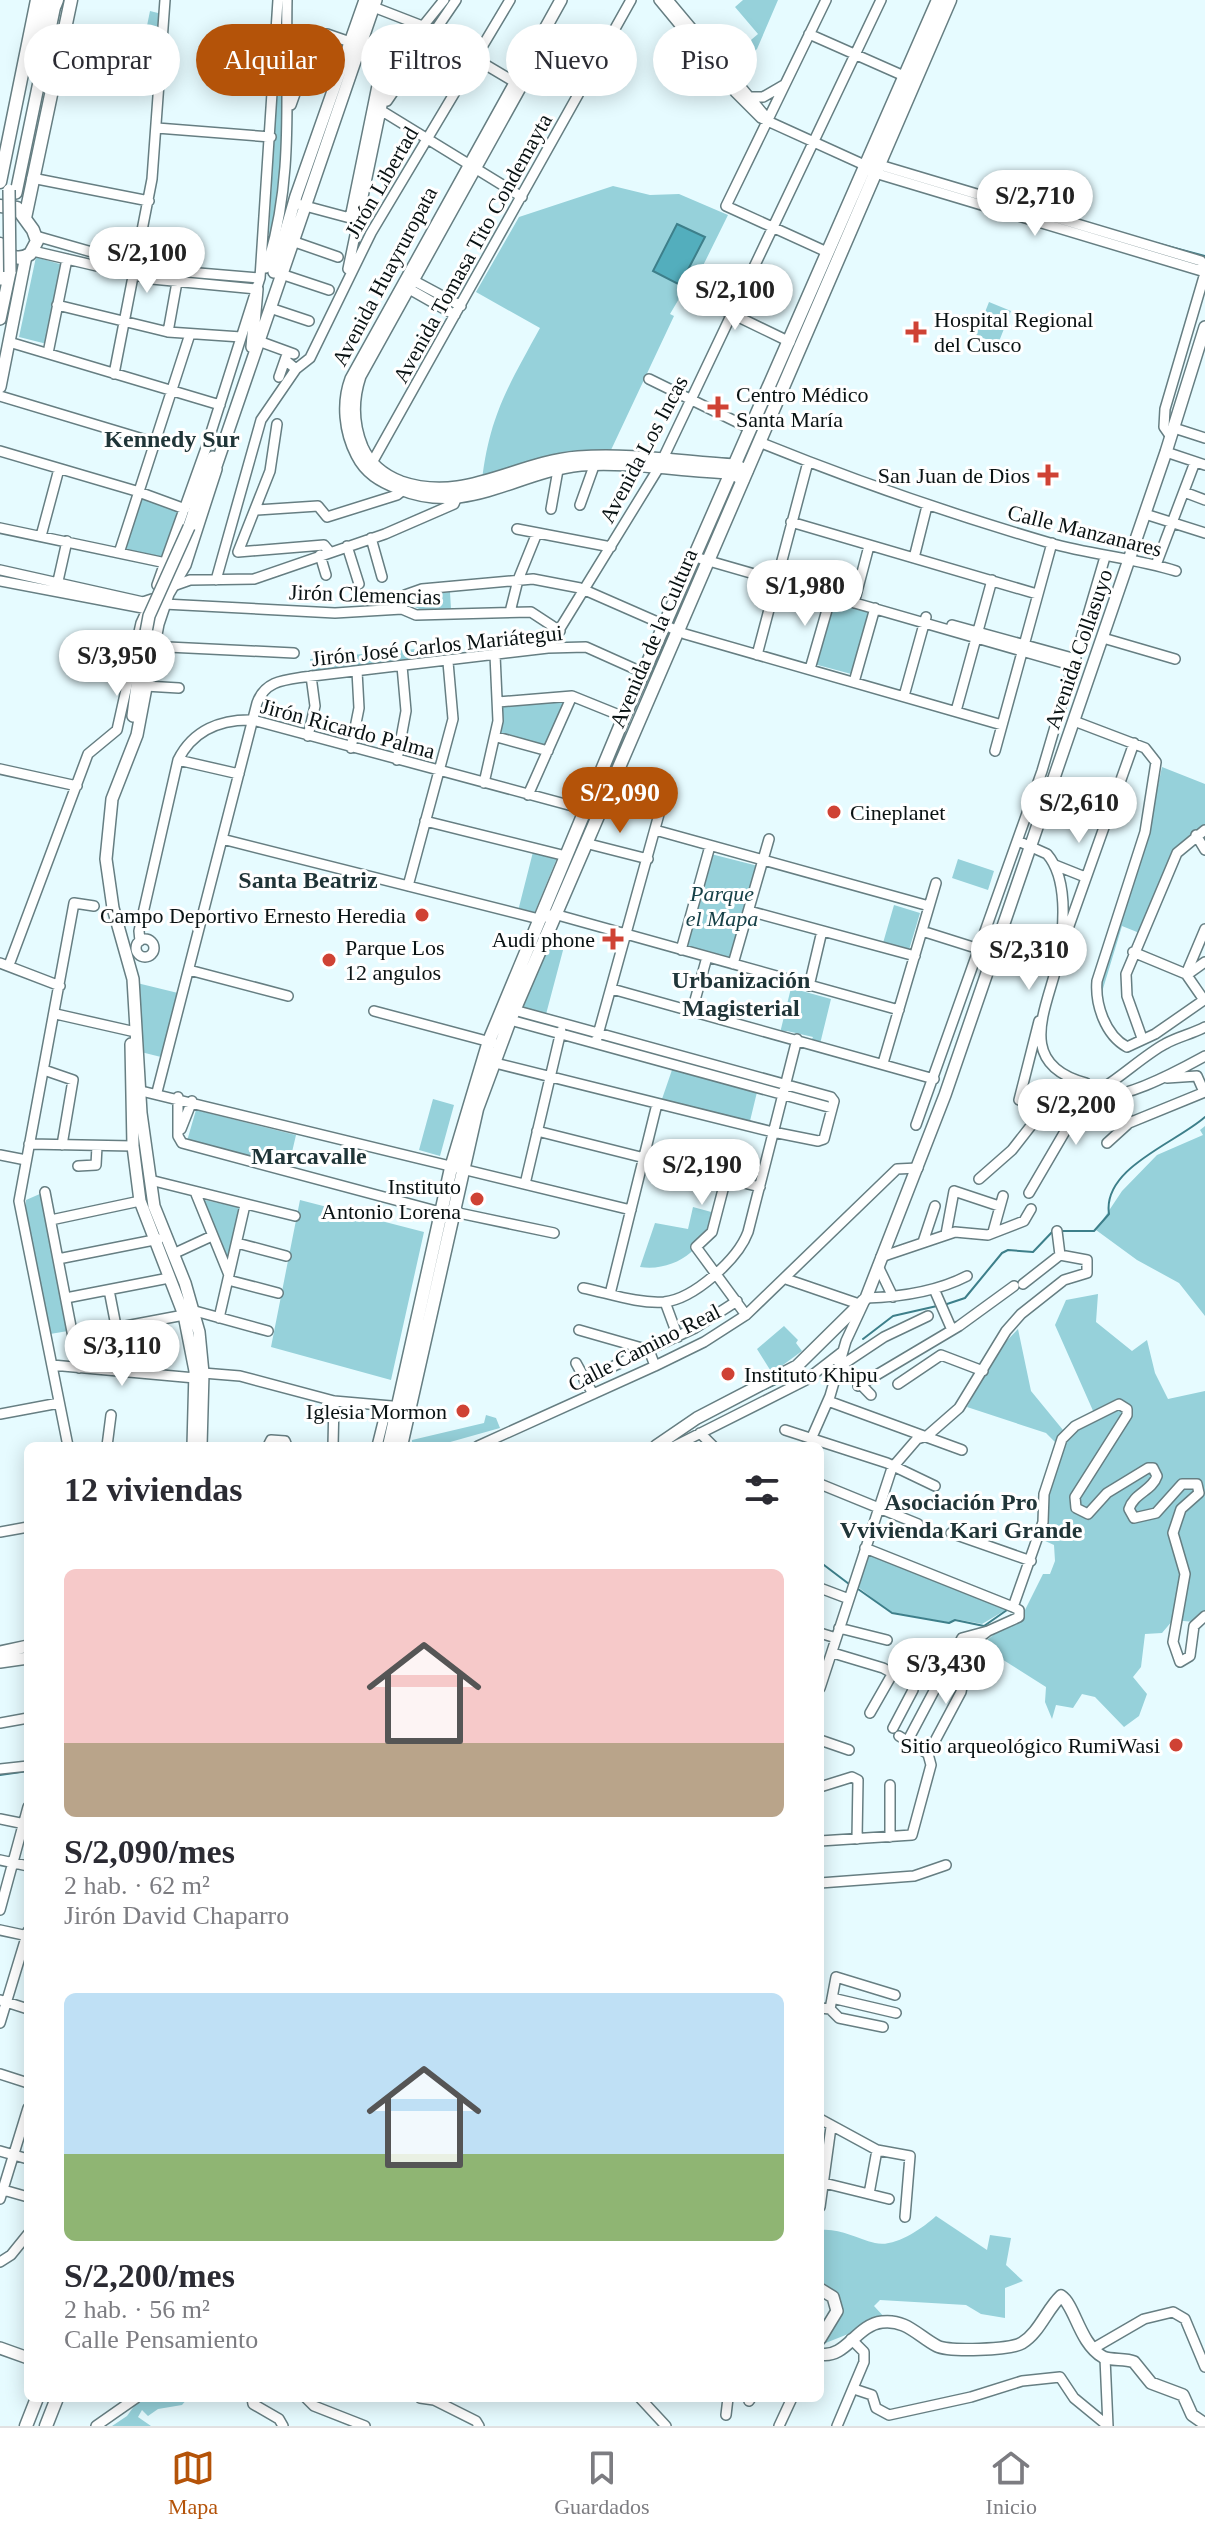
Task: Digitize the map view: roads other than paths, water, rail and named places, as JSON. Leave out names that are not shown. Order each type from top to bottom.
[{"type":"highway","points":[[8,188],[37,0]]},
{"type":"highway","points":[[66,24],[71,0]]},
{"type":"highway","name":"Avenida de la Cultura","points":[[495,1043],[512,1015],[585,843],[587,810],[624,717],[665,626],[703,556],[740,472],[759,442],[904,76],[938,0]]},
{"type":"highway","name":"Avenida de la Cultura","points":[[740,472],[751,429],[827,252],[950,0]]},
{"type":"highway","points":[[25,218],[50,96]]},
{"type":"highway","points":[[0,206],[14,206],[36,236],[30,254],[13,257],[2,248]]},
{"type":"highway","name":"Avenida de la Cultura","points":[[390,1442],[418,1341],[457,1168],[477,1109],[488,1061],[539,919],[587,810],[678,632],[703,556]]},
{"type":"highway","name":"Avenida de la Cultura","points":[[398,1406],[401,1442]]},
{"type":"highway","points":[[26,2426],[35,2402]]},
{"type":"highway","points":[[50,2425],[56,2402]]},
{"type":"main road","name":"Avenida Huayruropata","points":[[549,24],[561,0]]},
{"type":"main road","name":"Avenida Huayruropata","points":[[553,24],[569,0]]},
{"type":"main road","points":[[0,355],[9,274],[8,188],[54,1]]},
{"type":"main road","points":[[201,1442],[199,1376],[189,1313],[150,1180],[135,1089],[128,984],[111,923],[100,856],[112,783],[135,728],[164,604],[181,574],[252,340],[350,42],[369,2]]},
{"type":"main road","points":[[252,340],[270,308],[292,241],[298,202],[369,2]]},
{"type":"main road","name":"Avenida Huayruropata","points":[[370,468],[355,423],[357,374],[510,96]]},
{"type":"main road","points":[[281,202],[298,202]]},
{"type":"main road","points":[[0,319],[9,274],[2,248]]},
{"type":"main road","points":[[0,387],[30,254]]},
{"type":"main road","points":[[252,340],[258,283]]},
{"type":"main road","name":"Avenida Collasuyo","points":[[861,1300],[918,1168],[1172,432],[1199,370],[1205,327]]},
{"type":"main road","points":[[458,493],[541,463],[579,457],[740,472]]},
{"type":"main road","points":[[189,1313],[169,1278],[140,1201],[133,1146],[133,979],[113,908],[106,859],[112,799],[133,748],[141,669],[151,623],[215,463]]},
{"type":"main road","points":[[166,563],[215,463]]},
{"type":"main road","points":[[370,468],[406,487],[485,494],[558,470],[660,464]]},
{"type":"main road","points":[[663,1442],[697,1418],[797,1366],[861,1300]]},
{"type":"main road","points":[[193,1442],[199,1376]]},
{"type":"main road","points":[[0,1652],[24,1647]]},
{"type":"main road","points":[[0,1662],[24,1659]]},
{"type":"main road","points":[[824,2291],[833,2297],[837,2311],[824,2332]]},
{"type":"main road","points":[[824,2354],[840,2352],[851,2339],[879,2322],[914,2329],[941,2348],[1015,2346],[1027,2339],[1061,2296],[1069,2303],[1074,2321],[1105,2358],[1134,2362],[1151,2383],[1183,2395],[1192,2415],[1205,2424]]},
{"type":"main road","points":[[0,2342],[24,2349]]},
{"type":"main road","points":[[0,2348],[24,2357]]},
{"type":"street","points":[[114,374],[149,201],[165,0]]},
{"type":"street","points":[[258,283],[271,137],[278,0]]},
{"type":"street","points":[[286,24],[287,0]]},
{"type":"street","points":[[431,24],[444,0]]},
{"type":"street","points":[[434,24],[456,0]]},
{"type":"street","name":"Jirón Libertad","points":[[490,32],[510,0]]},
{"type":"street","name":"Avenida Tomasa Tito Condemayta","points":[[618,24],[631,0]]},
{"type":"street","points":[[826,0],[726,206],[827,252]]},
{"type":"street","name":"Avenida Los Incas","points":[[548,648],[660,464],[852,55],[881,0]]},
{"type":"street","points":[[662,1],[767,120],[869,166],[1163,255],[1201,261],[1205,272],[1165,409],[1164,427],[1172,432],[1205,438]]},
{"type":"street","points":[[366,24],[369,2],[415,24]]},
{"type":"street","points":[[809,34],[904,76]]},
{"type":"street","points":[[345,40],[350,42]]},
{"type":"street","points":[[298,202],[309,200],[361,52]]},
{"type":"street","points":[[744,97],[763,97],[785,85]]},
{"type":"street","points":[[258,283],[280,217],[288,96]]},
{"type":"street","points":[[288,112],[294,96]]},
{"type":"street","points":[[298,202],[350,218],[374,96]]},
{"type":"street","points":[[349,277],[385,96]]},
{"type":"street","points":[[382,111],[391,96]]},
{"type":"street","name":"Jirón Libertad","points":[[216,580],[261,420],[296,369],[310,358],[349,277],[451,96]]},
{"type":"street","name":"Avenida Tomasa Tito Condemayta","points":[[370,468],[579,96]]},
{"type":"street","points":[[382,111],[522,197]]},
{"type":"street","points":[[157,128],[271,137]]},
{"type":"street","points":[[32,178],[149,201]]},
{"type":"street","points":[[36,236],[177,282],[258,283]]},
{"type":"street","points":[[292,241],[338,257]]},
{"type":"street","points":[[30,254],[135,270],[258,283]]},
{"type":"street","points":[[48,353],[67,259]]},
{"type":"street","points":[[281,274],[329,290]]},
{"type":"street","points":[[168,332],[177,282]]},
{"type":"street","points":[[407,282],[458,311]]},
{"type":"street","points":[[693,295],[790,342]]},
{"type":"street","points":[[57,305],[124,324],[168,332],[252,340],[289,355],[296,369]]},
{"type":"street","points":[[270,308],[309,321]]},
{"type":"street","points":[[119,553],[136,491],[190,334]]},
{"type":"street","points":[[60,986],[4,964],[93,748],[114,735],[120,723],[147,604],[166,563],[220,405],[252,340]]},
{"type":"street","points":[[9,342],[220,405]]},
{"type":"street","points":[[279,377],[289,355]]},
{"type":"street","points":[[649,379],[751,429]]},
{"type":"street","points":[[0,396],[153,442]]},
{"type":"street","points":[[277,424],[270,471],[238,552],[324,545],[326,575]]},
{"type":"street","name":"Calle Manzanares","points":[[759,442],[927,506],[1104,560],[1156,565],[1176,571]]},
{"type":"street","points":[[0,451],[136,491],[185,509]]},
{"type":"street","points":[[1156,565],[1184,492],[1200,464],[1166,452]]},
{"type":"street","points":[[757,655],[808,462]]},
{"type":"street","points":[[580,505],[594,466]]},
{"type":"street","points":[[41,536],[59,469]]},
{"type":"street","points":[[551,509],[558,470]]},
{"type":"street","points":[[257,510],[318,506],[327,517],[350,513],[406,487]]},
{"type":"street","points":[[1184,492],[1205,500]]},
{"type":"street","points":[[181,574],[216,580],[254,579],[371,538],[454,504],[458,493]]},
{"type":"street","points":[[914,558],[927,506]]},
{"type":"street","points":[[1145,514],[1205,533]]},
{"type":"street","points":[[791,522],[1037,594]]},
{"type":"street","points":[[0,528],[166,563]]},
{"type":"street","points":[[517,529],[611,547]]},
{"type":"street","points":[[510,612],[518,580],[537,533]]},
{"type":"street","points":[[371,538],[382,577]]},
{"type":"street","points":[[65,594],[63,582],[67,541]]},
{"type":"street","points":[[995,751],[1052,543]]},
{"type":"street","points":[[347,546],[359,584]]},
{"type":"street","points":[[854,600],[869,546]]},
{"type":"street","points":[[703,556],[1075,662]]},
{"type":"street","points":[[916,1125],[1018,841],[1104,560]]},
{"type":"street","points":[[0,570],[63,582],[147,604]]},
{"type":"street","points":[[0,581],[65,594],[147,604],[181,574],[187,572],[200,578]]},
{"type":"street","points":[[778,577],[831,596],[926,620]]},
{"type":"street","points":[[402,609],[403,599],[410,591],[533,579],[585,590],[678,632],[1002,725]]},
{"type":"street","points":[[956,711],[992,580]]},
{"type":"street","points":[[810,669],[831,596]]},
{"type":"street","name":"Jirón Clemencias","points":[[164,604],[335,613],[402,609],[416,615],[531,612],[559,632]]},
{"type":"street","points":[[854,682],[875,608]]},
{"type":"street","points":[[904,696],[926,620]]},
{"type":"street","points":[[559,632],[565,648]]},
{"type":"street","points":[[1103,638],[1175,659]]},
{"type":"street","points":[[136,645],[294,653]]},
{"type":"street","name":"Jirón José Carlos Mariátegui","points":[[253,720],[265,688],[277,681],[311,676],[548,648],[599,651],[644,673]]},
{"type":"street","points":[[484,783],[497,737],[495,655]]},
{"type":"street","points":[[408,886],[453,719],[448,662]]},
{"type":"street","points":[[397,760],[406,711],[402,666]]},
{"type":"street","points":[[351,748],[359,708],[357,671]]},
{"type":"street","points":[[308,736],[315,706],[311,676]]},
{"type":"street","points":[[145,686],[179,688]]},
{"type":"street","points":[[498,702],[572,696],[624,717]]},
{"type":"street","points":[[528,795],[572,696]]},
{"type":"street","points":[[157,1092],[253,720]]},
{"type":"street","name":"Jirón Ricardo Palma","points":[[178,760],[191,741],[216,724],[253,720],[587,810]]},
{"type":"street","points":[[1074,721],[1134,743],[1153,755],[1157,774],[1145,832],[1097,981],[1095,997],[1101,1015],[1122,1044],[1133,1046],[1204,1000],[1186,974],[1133,952]]},
{"type":"street","points":[[497,737],[548,751]]},
{"type":"street","points":[[1019,1100],[1058,958],[1134,743]]},
{"type":"street","points":[[139,936],[178,760],[239,774]]},
{"type":"street","points":[[0,769],[77,786]]},
{"type":"street","points":[[596,1039],[661,807]]},
{"type":"street","points":[[425,821],[566,856]]},
{"type":"street","points":[[655,830],[929,906]]},
{"type":"street","points":[[1142,1038],[1125,985],[1133,952],[1177,853],[1200,832],[1205,850]]},
{"type":"street","points":[[222,839],[539,919],[554,914],[899,1010]]},
{"type":"street","points":[[733,964],[769,839]]},
{"type":"street","points":[[1018,841],[1047,854],[1055,865],[1062,899],[1058,958]]},
{"type":"street","points":[[585,843],[648,859]]},
{"type":"street","points":[[681,950],[710,846]]},
{"type":"street","points":[[1011,860],[1022,873]]},
{"type":"street","points":[[1055,865],[1085,877]]},
{"type":"street","points":[[883,1063],[936,883]]},
{"type":"street","points":[[67,1442],[19,1201],[56,1014],[74,903],[94,906]]},
{"type":"street","points":[[749,911],[915,956]]},
{"type":"street","points":[[1186,974],[1205,929]]},
{"type":"street","points":[[809,986],[822,931]]},
{"type":"street","points":[[922,931],[979,949]]},
{"type":"street","points":[[692,1011],[707,957]]},
{"type":"street","points":[[1186,974],[1205,962]]},
{"type":"street","points":[[189,970],[288,996]]},
{"type":"street","points":[[612,989],[934,1079]]},
{"type":"street","points":[[374,1011],[495,1043]]},
{"type":"street","points":[[56,1014],[131,1031]]},
{"type":"street","points":[[1041,1014],[1048,1062],[1060,1074],[1086,1083],[1096,1094]]},
{"type":"street","points":[[512,1015],[782,1096],[832,1103]]},
{"type":"street","points":[[1096,1094],[1120,1072],[1167,1042],[1205,1027]]},
{"type":"street","points":[[525,1184],[562,1029]]},
{"type":"street","points":[[596,1039],[785,1085],[832,1103]]},
{"type":"street","points":[[583,1288],[665,1302],[716,1274],[743,1244],[797,1039]]},
{"type":"street","points":[[1081,1098],[1118,1094],[1160,1079],[1205,1056]]},
{"type":"street","points":[[488,1061],[773,1132],[821,1141],[832,1103]]},
{"type":"street","points":[[44,1070],[73,1080],[62,1145]]},
{"type":"street","points":[[1107,1143],[1129,1123],[1205,1092],[1197,1076],[1160,1079]]},
{"type":"street","points":[[1029,1193],[1070,1124],[1086,1083]]},
{"type":"street","points":[[135,1089],[178,1097],[631,1210]]},
{"type":"street","points":[[1118,1094],[1129,1123]]},
{"type":"street","points":[[178,1097],[178,1136],[182,1143],[447,1212],[554,1233]]},
{"type":"street","points":[[178,1136],[192,1101]]},
{"type":"street","points":[[610,1294],[657,1104]]},
{"type":"street","points":[[979,1179],[1012,1150],[1037,1118],[1046,1116],[1070,1124]]},
{"type":"street","points":[[537,1131],[760,1187]]},
{"type":"street","points":[[29,1144],[133,1146]]},
{"type":"street","points":[[78,1166],[96,1165],[97,1146]]},
{"type":"street","points":[[0,1155],[26,1160]]},
{"type":"street","name":"Calle Camino Real","points":[[487,1442],[704,1342],[746,1315],[897,1169],[918,1168]]},
{"type":"street","points":[[726,1178],[712,1232],[696,1247],[746,1315]]},
{"type":"street","points":[[150,1180],[196,1194],[295,1216]]},
{"type":"street","points":[[946,1234],[954,1191],[1001,1201],[993,1232]]},
{"type":"street","points":[[45,1192],[79,1368]]},
{"type":"street","points":[[196,1194],[228,1277]]},
{"type":"street","points":[[51,1220],[140,1201]]},
{"type":"street","points":[[219,1318],[245,1205]]},
{"type":"street","points":[[923,1242],[935,1206]]},
{"type":"street","points":[[893,1297],[880,1262],[946,1234],[968,1232],[981,1236],[993,1232],[1024,1221],[1031,1209]]},
{"type":"street","points":[[1057,1231],[1060,1255]]},
{"type":"street","points":[[173,1254],[212,1236]]},
{"type":"street","points":[[58,1259],[166,1238]]},
{"type":"street","points":[[237,1243],[286,1256]]},
{"type":"street","points":[[824,1677],[892,1468],[922,1437],[959,1408],[1006,1331],[1021,1314],[1064,1280],[1087,1273],[1087,1260],[1060,1255],[952,1330],[858,1386]]},
{"type":"street","points":[[786,1279],[861,1300],[934,1289],[967,1276]]},
{"type":"street","points":[[228,1277],[278,1293]]},
{"type":"street","points":[[66,1298],[169,1278]]},
{"type":"street","points":[[934,1289],[952,1330]]},
{"type":"street","points":[[109,1290],[125,1372]]},
{"type":"street","name":"Avenida Collasuyo","points":[[842,1352],[861,1300]]},
{"type":"street","points":[[584,1380],[678,1337],[737,1301]]},
{"type":"street","points":[[665,1302],[678,1337]]},
{"type":"street","points":[[73,1336],[189,1313],[268,1331]]},
{"type":"street","points":[[841,1364],[884,1337],[928,1316]]},
{"type":"street","points":[[579,1330],[649,1350]]},
{"type":"street","points":[[649,1350],[655,1366]]},
{"type":"street","points":[[785,1430],[812,1440],[841,1364],[842,1352]]},
{"type":"street","points":[[683,1442],[806,1380],[842,1352]]},
{"type":"street","points":[[898,1384],[941,1355],[983,1371]]},
{"type":"street","points":[[576,1363],[593,1394]]},
{"type":"street","points":[[841,1364],[858,1386],[871,1395]]},
{"type":"street","points":[[52,1365],[125,1372],[240,1376],[334,1401],[398,1406],[379,1442]]},
{"type":"street","points":[[333,1442],[334,1401]]},
{"type":"street","points":[[828,1401],[962,1450]]},
{"type":"street","points":[[0,1414],[59,1403]]},
{"type":"street","points":[[1013,1607],[1043,1522],[1046,1486],[1062,1439],[1075,1426],[1119,1404],[1127,1409],[1121,1426],[1075,1497],[1080,1511],[1093,1511],[1107,1493],[1148,1468],[1153,1468],[1157,1476],[1155,1482],[1131,1502],[1129,1509],[1134,1518],[1156,1513],[1182,1484],[1197,1484],[1199,1493],[1181,1509],[1173,1533],[1185,1574],[1173,1642],[1180,1662],[1190,1656],[1194,1626],[1205,1616]]},
{"type":"street","points":[[108,1442],[111,1415]]},
{"type":"street","points":[[700,1433],[709,1442]]},
{"type":"street","points":[[824,1444],[935,1486]]},
{"type":"street","points":[[824,1485],[918,1524]]},
{"type":"street","points":[[0,1532],[24,1528]]},
{"type":"street","points":[[951,1533],[1031,1561]]},
{"type":"street","points":[[865,1548],[1019,1610],[1019,1617],[988,1631],[962,1638],[900,1735]]},
{"type":"street","points":[[824,1590],[849,1599]]},
{"type":"street","points":[[928,1754],[961,1692],[970,1645],[987,1635],[988,1631]]},
{"type":"street","points":[[824,1633],[887,1640]]},
{"type":"street","points":[[833,1653],[896,1668],[913,1685]]},
{"type":"street","points":[[870,1713],[896,1668]]},
{"type":"street","points":[[900,1735],[913,1685],[918,1676],[928,1674]]},
{"type":"street","points":[[0,1723],[24,1719]]},
{"type":"street","points":[[824,1841],[910,1837],[914,1832],[931,1765],[928,1754],[900,1735]]},
{"type":"street","points":[[824,1741],[849,1750]]},
{"type":"street","points":[[0,1769],[24,1766]]},
{"type":"street","points":[[824,1786],[852,1777],[858,1780],[857,1839]]},
{"type":"street","points":[[890,1785],[890,1837]]},
{"type":"street","points":[[0,1819],[24,1824]]},
{"type":"street","points":[[0,1910],[24,1827]]},
{"type":"street","points":[[824,1837],[831,1842]]},
{"type":"street","points":[[0,1860],[24,1865]]},
{"type":"street","points":[[824,1883],[914,1876],[946,1865]]},
{"type":"street","points":[[0,1930],[24,1934]]},
{"type":"street","points":[[0,2023],[3,2001],[24,1942]]},
{"type":"street","points":[[827,2005],[836,1977],[895,1995]]},
{"type":"street","points":[[3,2001],[24,2008]]},
{"type":"street","points":[[827,2005],[896,2013]]},
{"type":"street","points":[[827,2005],[839,2018],[883,2027]]},
{"type":"street","points":[[0,2074],[24,2082]]},
{"type":"street","points":[[824,2122],[877,2150],[910,2156],[905,2217]]},
{"type":"street","points":[[824,2158],[831,2127]]},
{"type":"street","points":[[24,2128],[1,2193],[24,2196]]},
{"type":"street","points":[[869,2194],[877,2150]]},
{"type":"street","points":[[0,2151],[24,2158]]},
{"type":"street","points":[[824,2183],[889,2199]]},
{"type":"street","points":[[0,2262],[11,2255],[24,2239]]},
{"type":"street","points":[[1094,2348],[1144,2319],[1173,2312],[1185,2319],[1205,2367]]},
{"type":"street","points":[[837,2426],[865,2357],[862,2349],[851,2339]]},
{"type":"street","points":[[854,2389],[872,2395],[876,2408],[889,2415],[971,2397],[1022,2381],[1060,2377],[1074,2398],[1108,2426],[1105,2358]]},
{"type":"street","points":[[96,2426],[130,2402]]},
{"type":"street","points":[[253,2402],[279,2419],[283,2426]]},
{"type":"street","points":[[310,2402],[365,2426]]},
{"type":"street","points":[[438,2402],[476,2421],[479,2426]]},
{"type":"street","points":[[644,2402],[666,2426]]},
{"type":"street","points":[[726,2415],[728,2402]]},
{"type":"street","points":[[779,2426],[790,2402]]},
{"type":"waterway","points":[[1156,243],[1205,256]]},
{"type":"waterway","points":[[1060,1231],[1094,1231],[1109,1214],[1110,1198],[1117,1183],[1129,1170],[1205,1117]]},
{"type":"waterway","points":[[944,1305],[965,1298],[1002,1253],[1008,1250],[1033,1252],[1054,1230]]},
{"type":"waterway","points":[[863,1339],[893,1316],[937,1306]]},
{"type":"waterway","points":[[765,1389],[800,1373]]},
{"type":"waterway","points":[[824,1565],[849,1584]]},
{"type":"waterway","points":[[858,1589],[892,1613],[949,1623],[955,1620],[984,1626],[1007,1610]]},
{"type":"waterway","points":[[0,1775],[24,1772]]},
{"type":"place","name":"Hospital Regional del Cusco","points":[[916,332]]},
{"type":"place","name":"Centro Médico Santa María","points":[[718,407]]},
{"type":"place","name":"San Juan de Dios","points":[[1048,475]]},
{"type":"place","name":"Cineplanet","points":[[834,812]]},
{"type":"place","name":"Campo Deportivo Ernesto Heredia","points":[[422,915]]},
{"type":"place","name":"Audi phone","points":[[613,939]]},
{"type":"place","name":"Parque Los 12 angulos","points":[[329,960]]},
{"type":"place","name":"Instituto Antonio Lorena","points":[[477,1199]]},
{"type":"place","name":"Instituto Khipu","points":[[728,1374]]},
{"type":"place","name":"Iglesia Mormon","points":[[463,1411]]},
{"type":"place","name":"Sitio arqueológico RumiWasi","points":[[1176,1745]]},
{"type":"district","name":"Kennedy Sur","points":[[172,439]]},
{"type":"district","name":"Santa Beatriz","points":[[308,880]]},
{"type":"district","name":"Urbanización Magisterial","points":[[741,994]]},
{"type":"district","name":"Marcavalle","points":[[309,1156]]},
{"type":"district","name":"Asociación Pro Vvivienda Kari Grande","points":[[961,1516]]},
{"type":"park label","name":"Parque el Mapa","points":[[722,906]]}]
